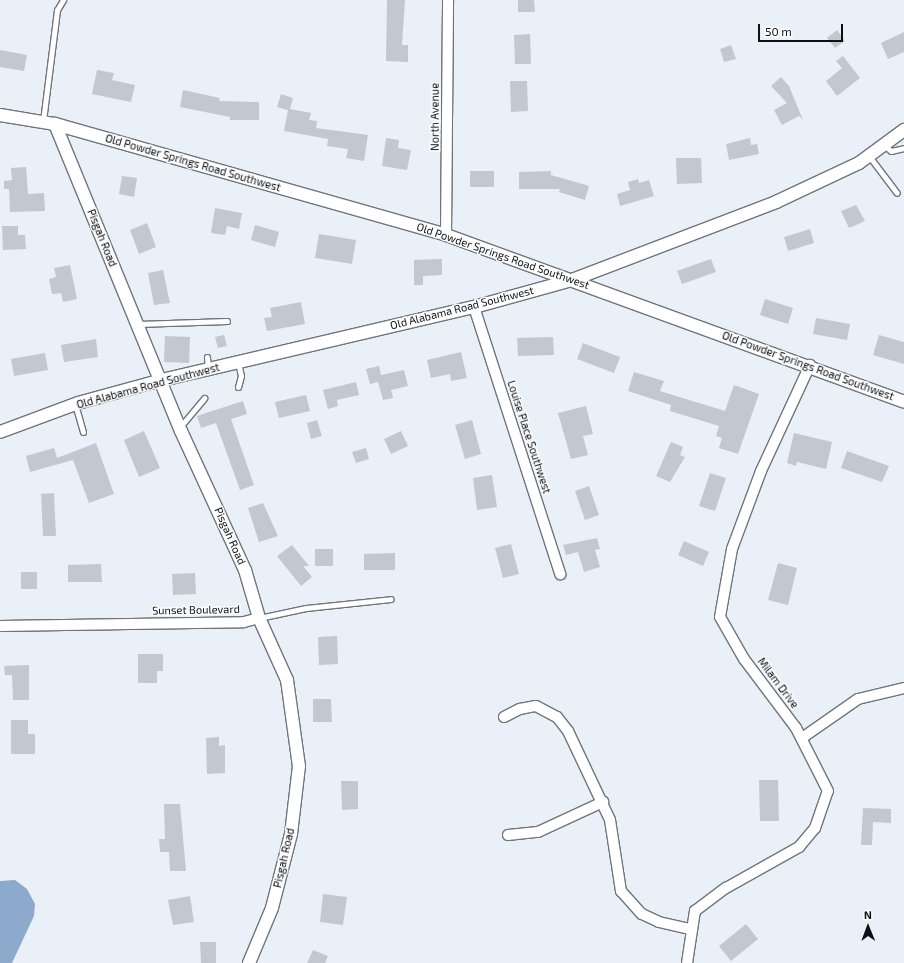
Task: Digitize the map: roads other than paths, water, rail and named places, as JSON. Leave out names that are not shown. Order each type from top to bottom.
[{"type":"street","name":"North Avenue","points":[[446,235],[448,0]]},
{"type":"street","name":"Old Powder Springs Road Southwest","points":[[0,115],[55,124],[446,235],[810,365],[904,402]]},
{"type":"street","name":"Pisgah Road","points":[[55,124],[162,380],[180,428],[245,570],[259,618],[287,680],[299,766],[291,834],[274,901],[249,963]]},
{"type":"street","name":"Old Alabama Road Southwest","points":[[0,432],[74,404],[162,380],[207,363],[238,362],[474,307],[572,280],[776,202],[869,156],[904,130]]},
{"type":"street","name":"Louise Place Southwest","points":[[474,307],[560,574]]},
{"type":"street","name":"Milam Drive","points":[[687,963],[690,928],[695,911],[713,896],[759,873],[809,838],[828,791],[802,738],[721,624],[720,610],[739,528],[810,365]]},
{"type":"street","name":"Sunset Boulevard","points":[[0,626],[244,622],[259,618]]},
{"type":"street","points":[[802,738],[858,699],[904,688]]},
{"type":"street","points":[[504,717],[520,708],[536,706],[557,717],[568,731],[603,802],[613,831],[616,876],[629,904],[659,922],[690,928]]},
{"type":"street","points":[[508,835],[538,832],[603,802]]},
{"type":"lane","points":[[42,122],[57,10],[63,0]]},
{"type":"lane","points":[[884,145],[891,151],[904,148]]},
{"type":"lane","points":[[869,156],[897,193]]},
{"type":"lane","points":[[138,324],[227,321]]},
{"type":"lane","points":[[238,362],[241,376],[238,387]]},
{"type":"lane","points":[[180,428],[204,398]]},
{"type":"lane","points":[[74,404],[83,432]]},
{"type":"lane","name":"Sunset Boulevard","points":[[259,618],[306,608],[391,599]]},
{"type":"water","points":[[15,880],[27,889],[35,904],[34,916],[12,963],[0,963],[0,881]]}]
